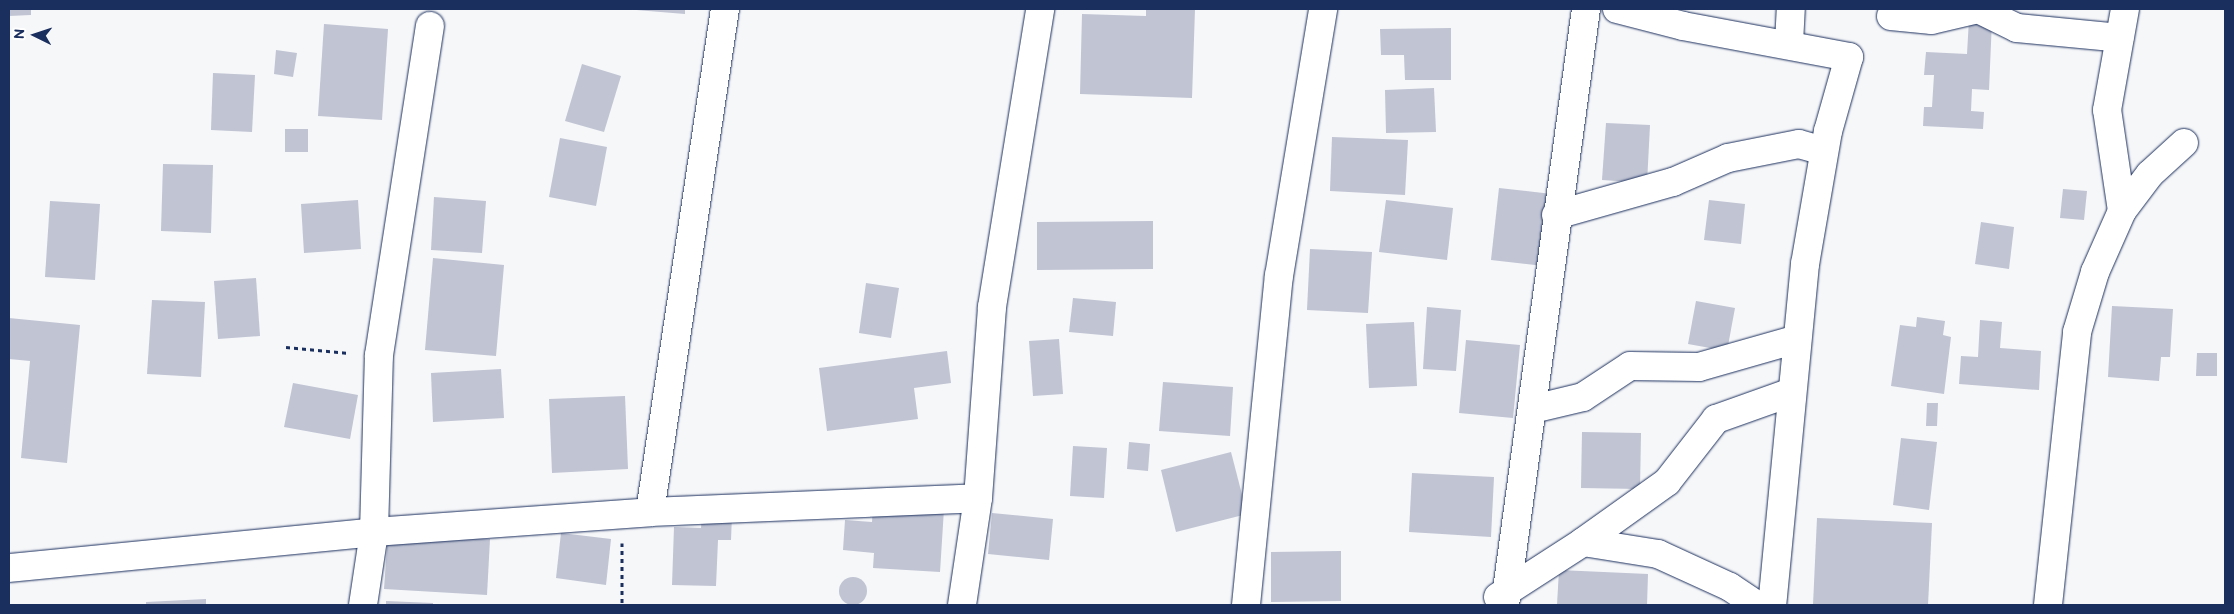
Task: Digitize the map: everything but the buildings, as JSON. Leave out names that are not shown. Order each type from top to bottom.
[{"type":"street","points":[[650,512],[725,9]]},
{"type":"street","points":[[962,605],[978,498],[992,307],[1040,9]]},
{"type":"street","points":[[1246,605],[1279,276],[1323,9]]},
{"type":"street","points":[[1500,600],[1532,409],[1556,215],[1586,9]]},
{"type":"street","points":[[1617,9],[1683,26],[1789,43],[1849,57],[1824,151],[1794,340],[1772,605]]},
{"type":"street","points":[[1789,43],[1791,9]]},
{"type":"street","points":[[1891,16],[1932,20],[1978,9],[2017,28],[2120,38]]},
{"type":"street","points":[[2122,211],[2107,110],[2126,9]]},
{"type":"street","points":[[363,605],[374,532],[379,355],[430,26]]},
{"type":"street","points":[[2048,605],[2077,332],[2095,272],[2122,211],[2150,174],[2184,143]]},
{"type":"street","points":[[1556,215],[1673,182],[1728,158],[1799,144],[1824,151]]},
{"type":"street","points":[[1532,409],[1583,397],[1630,366],[1699,367],[1794,340]]},
{"type":"street","points":[[1500,600],[1667,482],[1716,419],[1790,393]]},
{"type":"street","points":[[9,568],[374,532],[622,514],[978,498]]},
{"type":"street","points":[[1583,542],[1658,554],[1730,587],[1756,605]]},
{"type":"path","points":[[286,347],[379,355]]},
{"type":"path","points":[[622,514],[622,605]]}]
